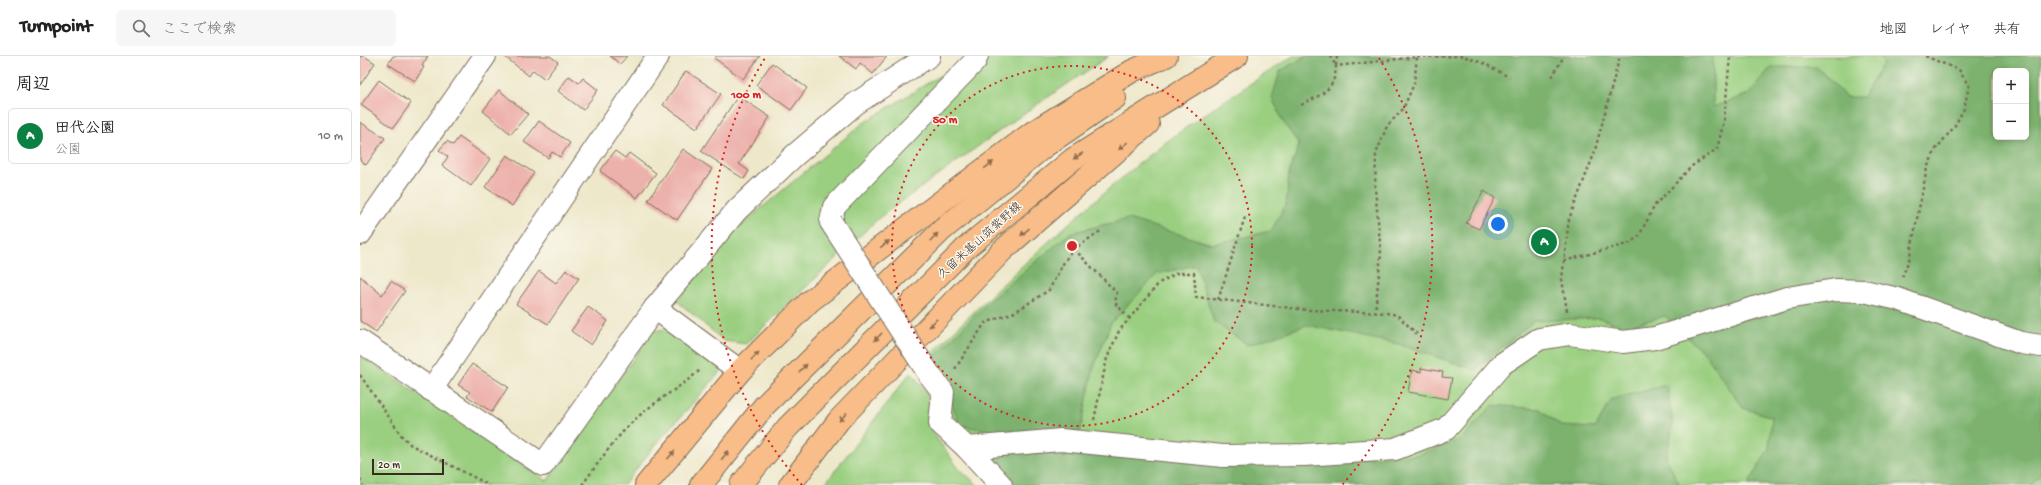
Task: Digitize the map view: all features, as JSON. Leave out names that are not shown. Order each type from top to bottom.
[{"type":"main road","points":[[646,485],[740,371],[810,301],[1033,132],[1132,72],[1166,56]]},
{"type":"main road","points":[[701,485],[765,405],[942,230],[1045,146],[1175,56]]},
{"type":"main road","name":"久留米基山筑紫野線","points":[[741,485],[787,428],[966,248],[1073,159],[1237,56]]},
{"type":"main road","points":[[790,485],[840,420],[1003,250],[1205,75]]},
{"type":"street","points":[[360,234],[485,56]]},
{"type":"street","points":[[431,390],[658,56]]},
{"type":"street","points":[[360,341],[543,465],[654,308],[737,210],[795,155],[855,104],[929,56]]},
{"type":"street","points":[[977,56],[969,67],[834,207],[831,222],[929,374],[943,392],[940,423],[967,448],[1001,485]]},
{"type":"street","points":[[967,448],[1061,440],[1223,456],[1304,455],[1395,449],[1446,429],[1502,364],[1539,339],[1570,334],[1623,342],[1655,338],[1787,298],[1835,290],[1864,291],[1898,299],[2013,340],[2041,346]]},
{"type":"street","points":[[654,308],[740,371]]},
{"type":"path","points":[[1330,56],[1336,66]]},
{"type":"path","points":[[1301,105],[1328,91],[1336,75],[1337,56]]},
{"type":"path","points":[[1336,66],[1417,57],[1462,56],[1483,63],[1509,76]]},
{"type":"path","points":[[1552,77],[1564,56]]},
{"type":"path","points":[[1570,334],[1562,279],[1569,220],[1594,154],[1620,56]]},
{"type":"path","points":[[1564,261],[1630,243],[1639,236],[1656,205],[1692,166],[1717,149],[1724,121],[1730,56]]},
{"type":"path","points":[[1898,299],[1900,280],[1909,260],[1914,240],[1927,168],[1936,149],[1954,127],[1964,109],[1969,86],[1960,70],[1925,56]]},
{"type":"path","points":[[1375,313],[1381,254],[1375,188],[1376,154],[1387,126],[1404,109],[1414,84],[1417,57]]},
{"type":"path","points":[[1218,300],[1245,217]]},
{"type":"path","points":[[943,392],[962,358],[986,323],[1015,312],[1049,290],[1064,262],[1074,249],[1102,230]]},
{"type":"path","points":[[1074,249],[1117,293],[1115,303],[1129,318]]},
{"type":"path","points":[[1089,442],[1107,358],[1119,331],[1159,283],[1177,273],[1194,273],[1196,297],[1308,310],[1397,315],[1417,334]]},
{"type":"path","points":[[582,485],[611,444],[638,416],[658,400],[684,384],[703,367],[714,352]]},
{"type":"path","points":[[360,374],[402,436],[411,445],[489,485]]},
{"type":"path","points":[[360,479],[363,485]]},
{"type":"green space","points":[[976,56],[1109,56],[1023,114],[880,217],[746,344],[724,341],[677,301],[734,231],[862,124],[960,63]]},
{"type":"green space","points":[[1293,56],[2041,56],[2041,485],[1008,485],[962,432],[949,409],[929,356],[1044,246],[1103,194],[1165,143],[1228,98]]},
{"type":"green space","points":[[1306,56],[1713,56],[1713,107],[1749,94],[1771,67],[1817,67],[1846,97],[1863,97],[1884,62],[1879,56],[2041,56],[2041,474],[2031,485],[1748,485],[1769,448],[1772,417],[1743,408],[1706,355],[1665,316],[1624,327],[1599,318],[1534,321],[1475,370],[1398,344],[1307,325],[1248,345],[1214,322],[1196,265],[1157,274],[1111,323],[1093,370],[1080,433],[989,430],[961,426],[933,358],[989,301],[1070,233],[1128,219],[1212,244],[1271,231],[1286,204],[1289,173],[1299,145],[1284,123],[1272,98],[1280,71]]},
{"type":"green space","points":[[665,329],[723,369],[652,449],[624,485],[360,485],[360,355],[547,481],[653,331]]},
{"type":"green space","points":[[911,372],[929,397],[931,430],[959,469],[978,485],[824,485]]},
{"type":"green space","points":[[1667,385],[1673,424],[1666,458],[1680,485],[1011,485],[982,457],[1014,449],[1338,459],[1417,455],[1461,439],[1493,405],[1540,409],[1561,426],[1595,428],[1612,399]]},
{"type":"building","points":[[360,56],[364,56],[375,63],[360,85]]},
{"type":"building","points":[[393,56],[428,56],[422,66],[424,67],[415,81],[388,64]]},
{"type":"building","points":[[504,56],[550,56],[558,62],[545,79],[533,70],[529,76]]},
{"type":"building","points":[[610,56],[627,56],[620,64]]},
{"type":"building","points":[[716,56],[760,56],[743,79],[714,58]]},
{"type":"building","points":[[839,56],[887,56],[873,74],[860,63],[856,69]]},
{"type":"building","points":[[772,63],[807,88],[791,110],[756,85]]},
{"type":"building","points":[[686,71],[721,94],[697,128],[663,105]]},
{"type":"building","points":[[569,76],[579,83],[583,78],[598,90],[583,110],[558,91]]},
{"type":"building","points":[[379,80],[411,103],[393,128],[361,105]]},
{"type":"building","points":[[499,90],[528,114],[511,134],[483,111]]},
{"type":"building","points":[[738,96],[770,117],[739,164],[749,171],[744,179],[701,151]]},
{"type":"building","points":[[539,121],[570,143],[560,157],[552,152],[548,158],[524,142]]},
{"type":"building","points":[[360,122],[385,138],[366,165],[360,160]]},
{"type":"building","points":[[459,137],[490,159],[471,186],[442,165],[448,157],[439,150],[447,141],[453,145]]},
{"type":"building","points":[[683,149],[712,169],[677,220],[648,200]]},
{"type":"building","points":[[615,151],[625,158],[629,153],[656,173],[637,198],[600,171]]},
{"type":"building","points":[[507,155],[534,173],[512,206],[485,187]]},
{"type":"building","points":[[1484,191],[1495,198],[1479,229],[1466,223]]},
{"type":"building","points":[[566,270],[579,278],[548,324],[516,304],[539,271],[556,283]]},
{"type":"building","points":[[360,276],[382,295],[391,281],[405,291],[376,332],[360,321]]},
{"type":"building","points":[[588,307],[608,321],[591,345],[571,331]]},
{"type":"building","points":[[472,364],[508,387],[492,412],[467,396],[470,392],[458,385]]},
{"type":"building","points":[[1421,368],[1443,372],[1442,377],[1452,378],[1448,399],[1408,392],[1412,370],[1421,372]]},
{"type":"place","name":"田代公園","points":[[1544,242]]}]
